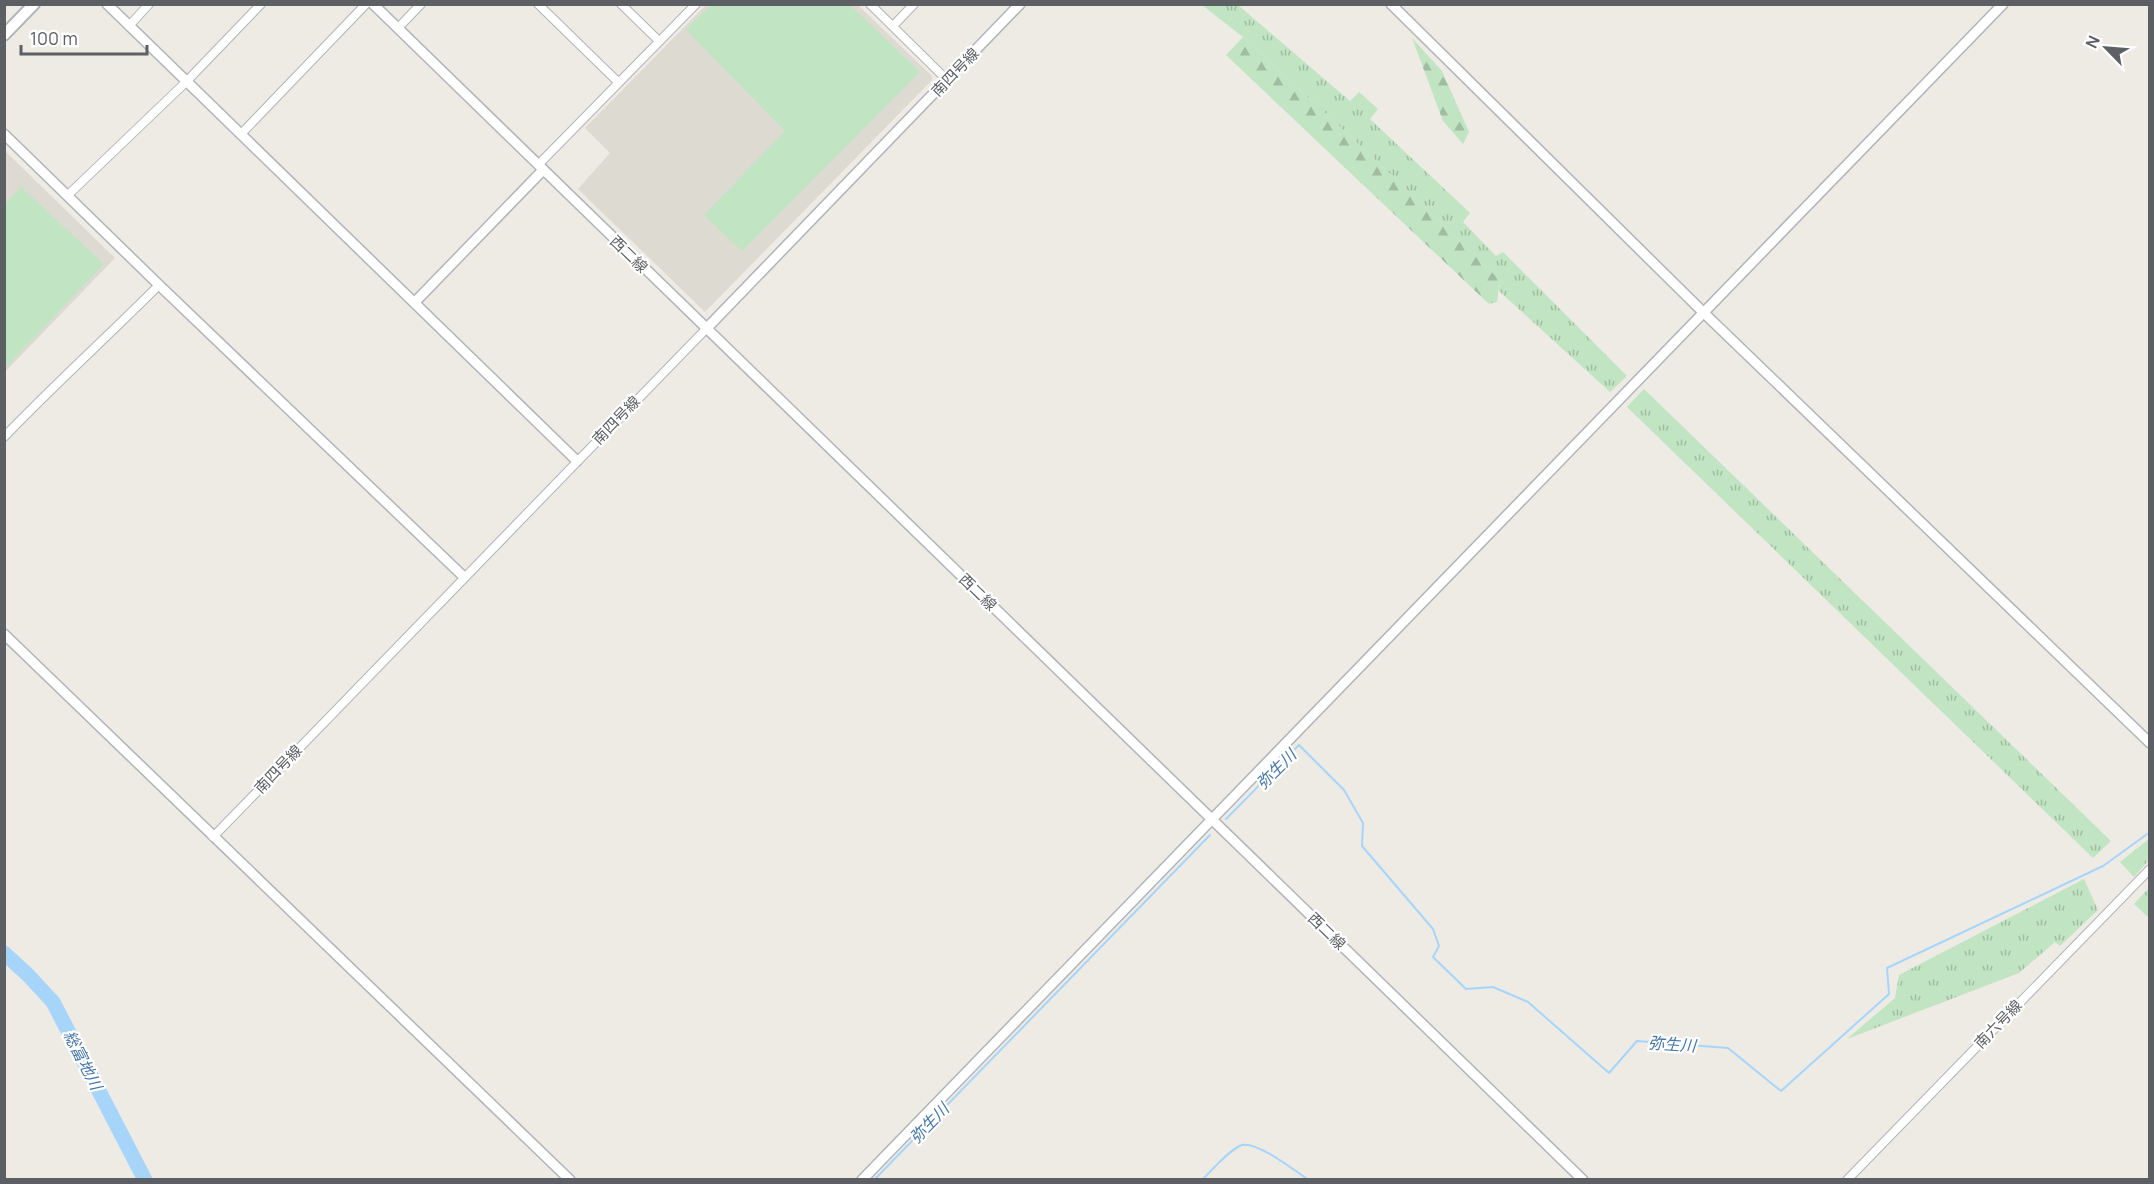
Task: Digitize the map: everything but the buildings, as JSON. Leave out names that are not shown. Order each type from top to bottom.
[{"type":"main road","points":[[4,35],[34,4]]},
{"type":"street","points":[[107,4],[577,461]]},
{"type":"street","points":[[129,26],[149,4]]},
{"type":"street","points":[[68,195],[186,82],[261,4]]},
{"type":"street","points":[[241,134],[366,4]]},
{"type":"street","name":"西二線","points":[[373,4],[1583,1179]]},
{"type":"street","points":[[398,28],[421,4]]},
{"type":"street","points":[[538,4],[618,81]]},
{"type":"street","points":[[621,4],[659,41]]},
{"type":"street","points":[[415,302],[618,81],[696,4]]},
{"type":"street","points":[[870,4],[947,80]]},
{"type":"street","points":[[893,26],[914,4]]},
{"type":"street","name":"南四号線","points":[[213,837],[1020,4]]},
{"type":"street","points":[[1391,4],[1704,313],[2150,744]]},
{"type":"street","points":[[862,1179],[2003,4]]},
{"type":"street","points":[[4,134],[464,577]]},
{"type":"street","points":[[4,437],[55,384],[84,360],[159,285]]},
{"type":"street","points":[[4,634],[570,1179]]},
{"type":"street","name":"南六号線","points":[[1847,1179],[2150,869]]},
{"type":"shaded area","points":[[706,5],[858,5],[932,76],[932,80],[705,312],[578,189],[610,153],[585,128]]},
{"type":"shaded area","points":[[4,150],[115,258],[5,372],[4,372]]},
{"type":"green space","points":[[711,5],[850,5],[920,72],[742,251],[704,215],[785,131],[686,30]]},
{"type":"green space","points":[[1202,5],[1238,5],[1350,101],[1359,92],[1378,109],[1370,119],[1470,213],[1463,222],[1496,256],[1503,252],[1627,376],[1610,392],[1499,291],[1500,280],[1382,166],[1243,37]]},
{"type":"green space","points":[[1243,37],[1500,280],[1497,302],[1489,304],[1226,55]]},
{"type":"green space","points":[[1412,38],[1442,71],[1469,132],[1463,144],[1443,121]]},
{"type":"green space","points":[[21,187],[104,264],[5,368],[5,204]]},
{"type":"green space","points":[[1644,389],[2111,841],[2093,858],[1627,407]]},
{"type":"green space","points":[[2149,839],[2149,860],[2134,877],[2120,862]]},
{"type":"green space","points":[[2084,879],[2098,910],[2060,946],[2055,942],[2019,973],[1847,1039],[1895,998],[1899,975]]},
{"type":"green space","points":[[2149,888],[2149,918],[2134,904]]},
{"type":"waterway","name":"弥生川","points":[[1226,819],[1299,745],[1344,790],[1363,823],[1362,846],[1433,929],[1439,946],[1433,957],[1466,989],[1493,987],[1528,1002],[1609,1073],[1637,1041],[1728,1048],[1781,1091],[1889,994],[1887,968],[2103,866],[2150,832]]},
{"type":"waterway","name":"弥生川","points":[[874,1180],[1210,835]]},
{"type":"waterway","name":"総富地川","points":[[4,953],[53,1002],[145,1180]]},
{"type":"waterway","points":[[1202,1180],[1221,1160],[1242,1145],[1249,1145],[1266,1152],[1309,1180]]}]
